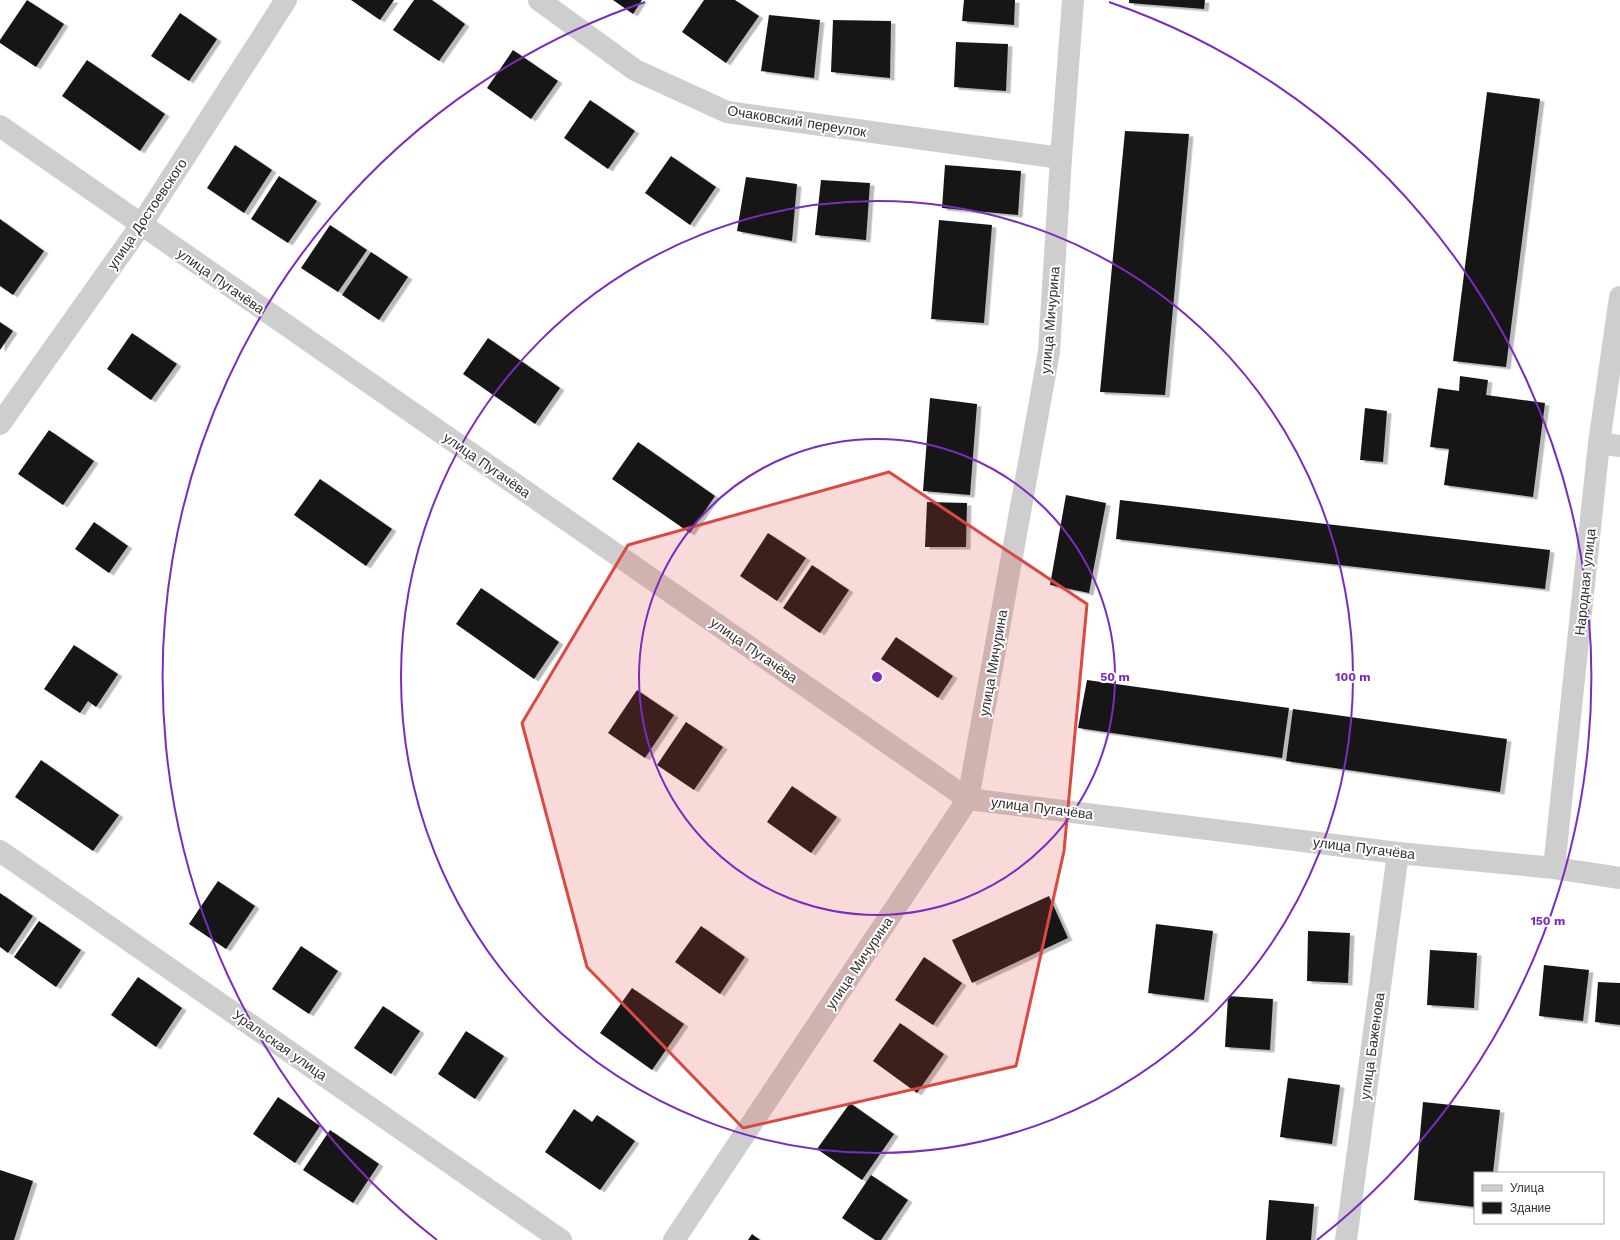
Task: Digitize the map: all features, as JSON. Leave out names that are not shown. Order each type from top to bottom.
[{"type":"street","name":"улица Достоевского","points":[[0,424],[141,225],[286,0]]},
{"type":"street","name":"Очаковский переулок","points":[[539,0],[635,70],[727,112],[1061,158]]},
{"type":"street","name":"улица Мичурина","points":[[674,1240],[968,799],[1049,352],[1061,158],[1073,0]]},
{"type":"street","name":"улица Пугачёва","points":[[0,126],[968,799],[1398,853],[1554,868],[1620,878]]},
{"type":"street","name":"Народная улица","points":[[1554,868],[1610,445],[1620,297]]},
{"type":"street","name":"Уральская улица","points":[[0,850],[560,1240]]},
{"type":"street","name":"улица Баженова","points":[[1346,1240],[1398,853]]},
{"type":"highlighted area","points":[[889,472],[1087,604],[1064,851],[1016,1066],[743,1128],[587,967],[522,723],[628,545]]},
{"type":"building","points":[[27,0],[64,24],[36,67],[0,43],[0,40]]},
{"type":"building","points":[[351,0],[394,0],[380,20]]},
{"type":"building","points":[[414,0],[432,0],[465,24],[439,61],[393,30]]},
{"type":"building","points":[[613,0],[642,0],[633,14]]},
{"type":"building","points":[[704,0],[735,0],[759,16],[726,63],[682,32]]},
{"type":"building","points":[[964,0],[1015,0],[1014,25],[962,21]]},
{"type":"building","points":[[1129,0],[1205,0],[1204,9],[1129,3]]},
{"type":"building","points":[[180,13],[217,39],[189,81],[151,56]]},
{"type":"building","points":[[769,15],[820,20],[814,78],[761,71]]},
{"type":"building","points":[[833,20],[891,21],[890,78],[831,72]]},
{"type":"building","points":[[956,42],[1008,44],[1006,91],[954,87]]},
{"type":"building","points":[[513,50],[558,81],[531,119],[487,88]]},
{"type":"building","points":[[87,60],[165,114],[140,151],[62,96]]},
{"type":"building","points":[[1487,92],[1540,99],[1506,367],[1453,361]]},
{"type":"building","points":[[590,100],[635,131],[608,169],[564,138]]},
{"type":"building","points":[[1125,131],[1189,134],[1165,395],[1100,392]]},
{"type":"building","points":[[235,145],[272,170],[244,213],[207,188]]},
{"type":"building","points":[[671,156],[716,187],[690,225],[645,193]]},
{"type":"building","points":[[945,165],[1021,171],[1018,215],[942,208]]},
{"type":"building","points":[[279,176],[317,201],[288,243],[251,219]]},
{"type":"building","points":[[746,177],[797,184],[792,241],[737,231]]},
{"type":"building","points":[[821,180],[870,183],[866,240],[815,235]]},
{"type":"building","points":[[0,219],[44,251],[13,295],[0,286]]},
{"type":"building","points":[[939,220],[992,225],[984,323],[931,319]]},
{"type":"building","points":[[330,225],[367,250],[338,292],[301,268]]},
{"type":"building","points":[[371,252],[408,277],[379,320],[342,295]]},
{"type":"building","points":[[0,322],[13,331],[0,350]]},
{"type":"building","points":[[132,333],[177,364],[151,400],[107,369]]},
{"type":"building","points":[[488,338],[560,388],[535,424],[463,374]]},
{"type":"building","points":[[1460,376],[1488,380],[1486,395],[1545,403],[1533,497],[1444,485],[1449,449],[1430,447],[1438,388],[1459,391]]},
{"type":"building","points":[[930,398],[977,404],[970,495],[923,491]]},
{"type":"building","points":[[1365,408],[1387,411],[1383,462],[1360,460]]},
{"type":"building","points":[[49,430],[94,461],[63,505],[18,474]]},
{"type":"building","points":[[638,442],[715,496],[690,533],[612,479]]},
{"type":"building","points":[[320,479],[392,529],[366,566],[294,515]]},
{"type":"building","points":[[1066,495],[1106,503],[1089,593],[1050,585]]},
{"type":"building","points":[[1120,500],[1550,550],[1545,589],[1116,539]]},
{"type":"building","points":[[927,502],[967,503],[966,547],[925,547]]},
{"type":"building","points":[[94,522],[128,546],[109,573],[75,549]]},
{"type":"building","points":[[768,533],[806,558],[777,601],[740,576]]},
{"type":"building","points":[[812,565],[849,590],[820,633],[783,608]]},
{"type":"building","points":[[481,588],[559,642],[534,679],[456,624]]},
{"type":"building","points":[[896,637],[953,676],[938,698],[881,659]]},
{"type":"building","points":[[74,645],[118,674],[96,707],[88,701],[80,713],[44,689]]},
{"type":"building","points":[[1087,680],[1289,708],[1282,758],[1078,728]]},
{"type":"building","points":[[637,690],[674,715],[645,758],[608,733]]},
{"type":"building","points":[[1293,709],[1507,739],[1500,792],[1286,761]]},
{"type":"building","points":[[686,722],[723,747],[694,790],[657,765]]},
{"type":"building","points":[[41,760],[119,815],[93,851],[15,797]]},
{"type":"building","points":[[792,786],[837,817],[811,853],[767,822]]},
{"type":"building","points":[[218,881],[255,906],[226,949],[189,924]]},
{"type":"building","points":[[0,893],[33,916],[8,953],[0,947]]},
{"type":"building","points":[[1049,896],[1068,938],[972,983],[952,940]]},
{"type":"building","points":[[39,921],[81,950],[56,987],[14,957]]},
{"type":"building","points":[[1156,924],[1213,931],[1204,1000],[1148,993]]},
{"type":"building","points":[[701,926],[745,957],[720,994],[675,962]]},
{"type":"building","points":[[1308,931],[1350,933],[1348,983],[1307,981]]},
{"type":"building","points":[[301,946],[338,971],[309,1014],[272,989]]},
{"type":"building","points":[[1430,950],[1477,953],[1474,1008],[1427,1005]]},
{"type":"building","points":[[924,957],[962,983],[933,1025],[895,1000]]},
{"type":"building","points":[[1544,965],[1589,970],[1583,1021],[1539,1016]]},
{"type":"building","points":[[138,977],[182,1008],[156,1047],[111,1015]]},
{"type":"building","points":[[1598,982],[1620,983],[1620,1025],[1595,1022]]},
{"type":"building","points":[[632,988],[684,1024],[652,1070],[600,1033]]},
{"type":"building","points":[[1228,996],[1273,999],[1270,1050],[1225,1047]]},
{"type":"building","points":[[383,1006],[420,1031],[391,1074],[354,1048]]},
{"type":"building","points":[[900,1023],[944,1054],[917,1093],[873,1061]]},
{"type":"building","points":[[466,1031],[504,1056],[475,1099],[438,1074]]},
{"type":"building","points":[[1288,1078],[1340,1085],[1332,1144],[1280,1137]]},
{"type":"building","points":[[278,1097],[320,1126],[295,1163],[253,1134]]},
{"type":"building","points":[[1423,1102],[1500,1110],[1493,1172],[1474,1172],[1474,1207],[1414,1200]]},
{"type":"building","points":[[850,1103],[894,1134],[862,1180],[817,1149]]},
{"type":"building","points":[[574,1109],[592,1122],[597,1115],[635,1141],[600,1190],[545,1152]]},
{"type":"building","points":[[330,1130],[379,1164],[353,1203],[303,1170]]},
{"type":"building","points":[[0,1170],[33,1181],[14,1240],[0,1240]]},
{"type":"building","points":[[871,1175],[908,1200],[881,1240],[875,1240],[842,1218]]},
{"type":"building","points":[[1269,1200],[1314,1204],[1311,1240],[1266,1240]]},
{"type":"building","points":[[752,1234],[760,1240],[748,1240]]}]
